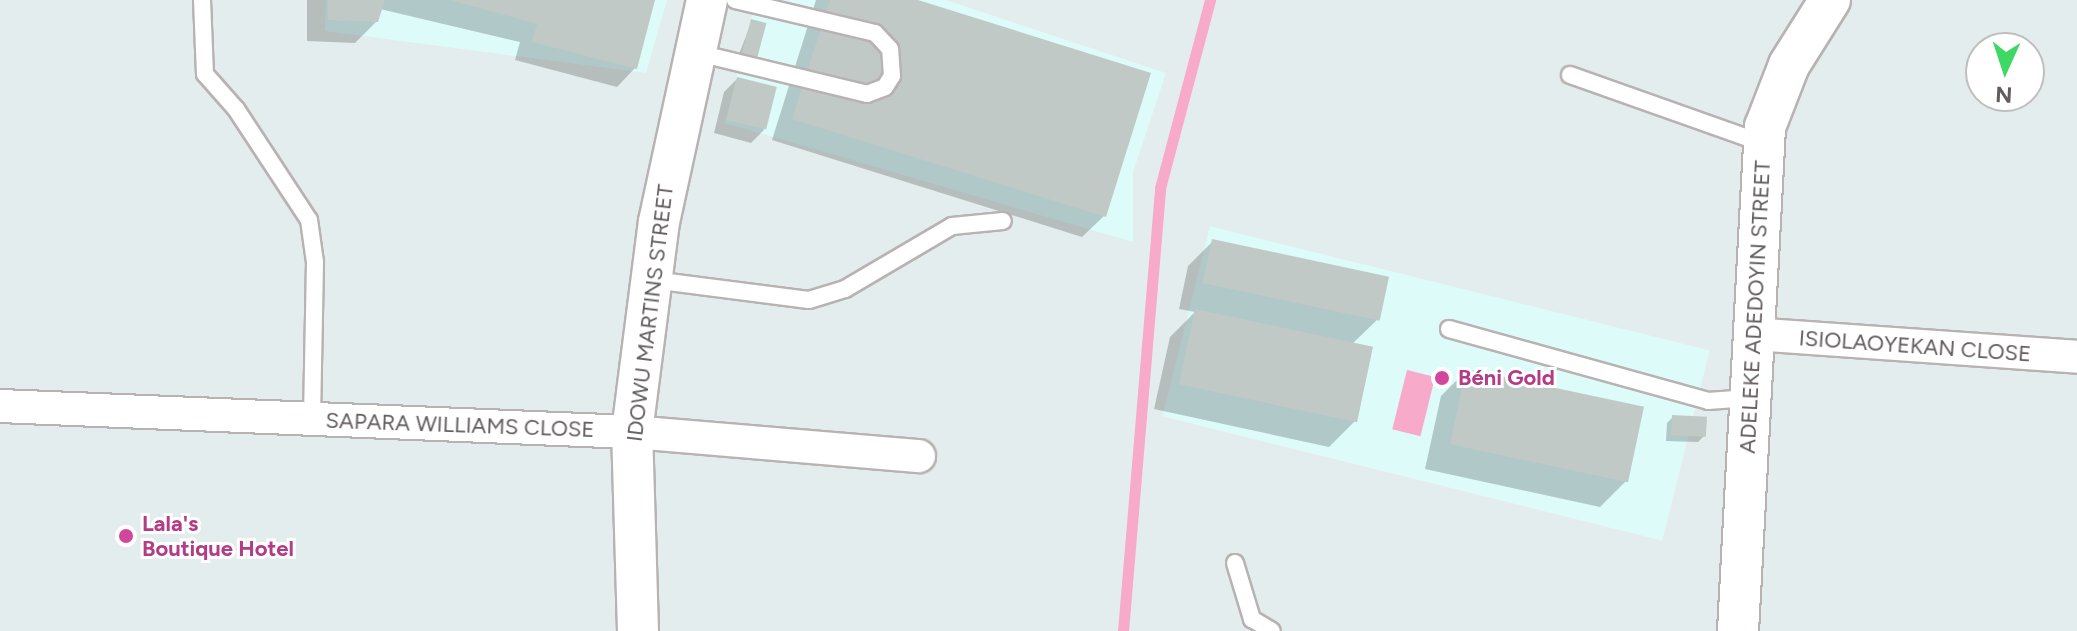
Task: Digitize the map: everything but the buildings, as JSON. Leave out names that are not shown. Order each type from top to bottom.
[{"type":"street","name":"IDOWU MARTINS STREET","points":[[638,631],[632,432],[651,280],[692,52],[707,0]]},
{"type":"street","name":"ADELEKE ADEDOYIN STREET","points":[[1738,631],[1765,127],[1789,65],[1830,0]]},
{"type":"street","name":"ISIOLAOYEKAN CLOSE","points":[[1752,334],[2077,357]]},
{"type":"street","name":"SAPARA WILLIAMS CLOSE","points":[[0,406],[632,432],[919,456]]},
{"type":"lane","points":[[202,0],[205,74],[236,109],[309,220],[315,262],[312,419]]},
{"type":"lane","points":[[692,52],[867,94],[885,87],[892,76],[890,49],[875,33],[735,0]]},
{"type":"lane","points":[[1570,75],[1764,144]]},
{"type":"lane","points":[[651,280],[809,300],[845,289],[952,226],[1003,221]]},
{"type":"lane","points":[[1449,329],[1708,401],[1749,398]]},
{"type":"lane","points":[[1235,563],[1252,619],[1272,631]]},
{"type":"shaded area","points":[[326,0],[667,0],[646,73],[325,31]]},
{"type":"shaded area","points":[[756,0],[946,0],[1166,73],[1133,172],[1133,242],[725,123]]},
{"type":"shaded area","name":"Béni Gold","points":[[1210,226],[1710,351],[1662,541],[1163,416]]},
{"type":"shaded area","points":[[1407,370],[1435,377],[1420,436],[1392,429]]},
{"type":"waterway","points":[[1123,631],[1160,188],[1210,0]]},
{"type":"place","name":"Béni Gold","points":[[1442,378]]},
{"type":"place","name":"Lala's Boutique Hotel","points":[[126,536]]}]
